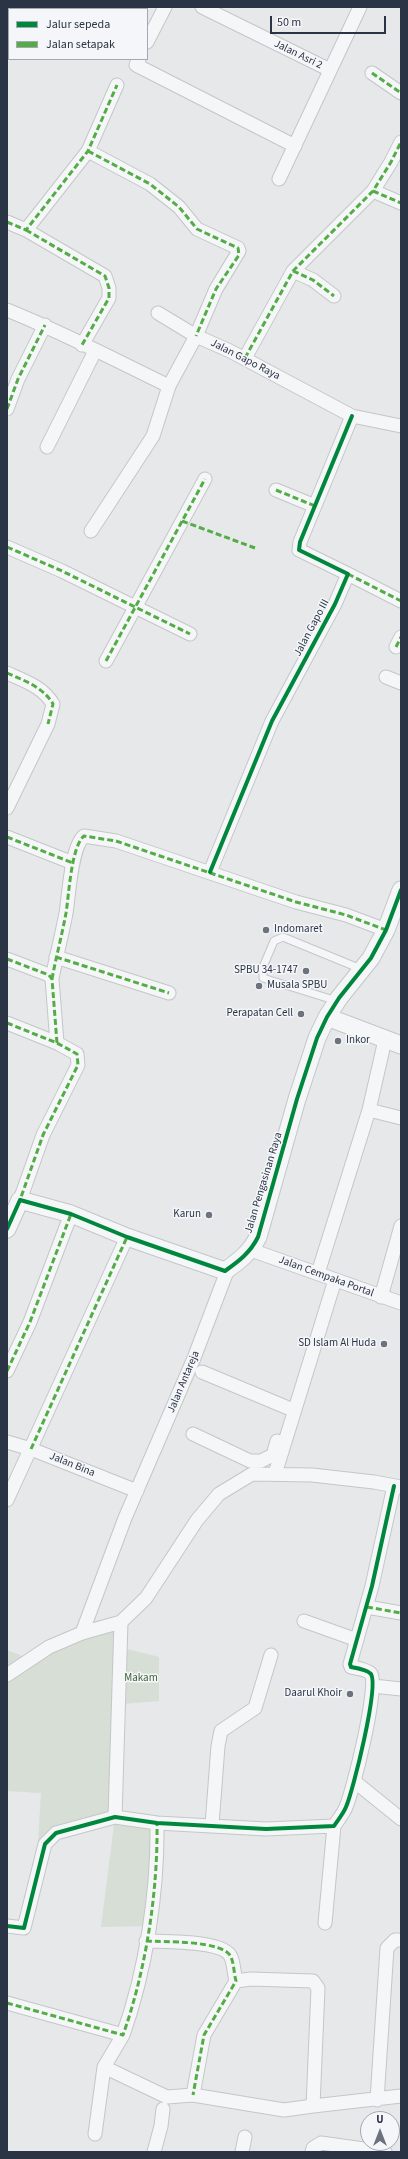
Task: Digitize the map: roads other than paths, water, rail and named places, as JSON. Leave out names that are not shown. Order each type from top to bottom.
[{"type":"street","points":[[148,38],[165,7]]},
{"type":"street","name":"Jalan Asri 2","points":[[202,7],[330,70]]},
{"type":"street","points":[[279,180],[358,8]]},
{"type":"street","points":[[138,60],[136,65],[295,146]]},
{"type":"street","points":[[372,73],[401,93]]},
{"type":"street","points":[[26,230],[88,151],[117,85]]},
{"type":"street","points":[[244,358],[293,270],[373,191],[392,162],[401,142]]},
{"type":"street","points":[[88,151],[150,184],[179,207],[197,229],[238,248],[239,255],[216,289],[196,336],[158,314]]},
{"type":"street","points":[[373,191],[401,203]]},
{"type":"street","points":[[7,222],[26,230],[105,276],[109,288],[109,298],[82,345]]},
{"type":"street","points":[[293,270],[313,280],[334,296]]},
{"type":"street","points":[[7,310],[44,325],[82,345],[169,386]]},
{"type":"street","points":[[7,409],[18,379],[44,325]]},
{"type":"street","name":"Jalan Gapo Raya","points":[[91,531],[153,436],[169,386],[196,336],[244,358],[352,416],[401,426]]},
{"type":"street","points":[[47,447],[95,350]]},
{"type":"street","points":[[352,416],[300,542],[299,550],[401,601]]},
{"type":"street","points":[[106,661],[205,479]]},
{"type":"street","points":[[276,490],[315,506]]},
{"type":"street","points":[[7,547],[190,634]]},
{"type":"street","name":"Jalan Gapo III","points":[[210,872],[272,721],[335,604],[348,574]]},
{"type":"street","points":[[7,673],[32,684],[45,693],[53,704],[52,714],[48,724],[7,808]]},
{"type":"street","points":[[386,677],[401,683]]},
{"type":"street","points":[[7,836],[73,863]]},
{"type":"street","points":[[57,1043],[52,979],[66,914],[73,863],[81,839],[89,836],[116,841],[296,902],[346,915],[386,930]]},
{"type":"street","name":"Jalan Pengasinan Raya","points":[[225,1271],[251,1250],[258,1237],[297,1099],[317,1038],[327,1017],[371,958],[386,930],[401,890]]},
{"type":"street","points":[[56,957],[169,993]]},
{"type":"street","points":[[7,959],[49,975],[52,979]]},
{"type":"street","points":[[318,1273],[369,1110],[393,1043],[327,1017]]},
{"type":"street","points":[[7,1023],[57,1043],[77,1054],[78,1065],[43,1135],[20,1200],[7,1229]]},
{"type":"street","points":[[369,1110],[401,1118]]},
{"type":"street","points":[[20,1200],[71,1214],[127,1237],[225,1271]]},
{"type":"street","points":[[7,1371],[30,1322],[71,1214]]},
{"type":"street","points":[[381,1297],[401,1226]]},
{"type":"street","points":[[7,1500],[127,1237]]},
{"type":"street","name":"Jalan Cempaka Portal","points":[[251,1250],[401,1303]]},
{"type":"street","name":"Jalan Antareja","points":[[82,1633],[137,1491],[194,1358],[226,1274],[225,1271]]},
{"type":"street","points":[[192,1434],[250,1461],[262,1461],[273,1455],[335,1280]]},
{"type":"street","points":[[202,1372],[289,1408]]},
{"type":"street","points":[[275,1474],[289,1408]]},
{"type":"street","name":"Jalan Bina","points":[[7,1442],[31,1449],[137,1491]]},
{"type":"street","points":[[7,1675],[49,1647],[82,1633],[121,1622],[146,1598],[197,1520],[219,1494],[252,1474],[312,1475],[397,1486],[367,1607],[350,1664],[351,1667],[371,1674],[373,1686],[363,1744],[354,1781],[346,1807],[334,1826],[325,1923]]},
{"type":"street","points":[[367,1607],[401,1613]]},
{"type":"street","points":[[304,1621],[357,1640]]},
{"type":"street","points":[[115,1817],[121,1622]]},
{"type":"street","points":[[212,1825],[218,1746],[221,1731],[254,1708],[271,1654]]},
{"type":"street","points":[[373,1686],[401,1689]]},
{"type":"street","points":[[354,1781],[401,1819]]},
{"type":"street","points":[[7,1926],[24,1928],[45,1844],[56,1833],[115,1817],[157,1823],[266,1829],[334,1826]]},
{"type":"street","points":[[96,2134],[104,2067],[122,2035],[140,1974],[154,1892],[157,1823]]},
{"type":"street","points":[[377,2100],[387,1948],[395,1940],[401,1940]]},
{"type":"street","points":[[146,1941],[203,1945],[221,1948],[231,1956],[236,1981],[204,2035],[193,2095]]},
{"type":"street","points":[[236,1981],[252,1979],[313,1981],[316,1983],[318,1988],[313,2106]]},
{"type":"street","points":[[7,2003],[122,2035]]},
{"type":"street","points":[[104,2067],[167,2097],[193,2095],[284,2110],[401,2096]]},
{"type":"street","points":[[154,2152],[161,2126],[163,2109]]},
{"type":"street","points":[[242,2152],[245,2137]]},
{"type":"street","points":[[312,2152],[314,2148],[321,2144],[385,2152]]},
{"type":"lane","points":[[338,1001],[263,978],[263,967],[274,941],[283,937],[362,969]]},
{"type":"place","name":"Indomaret","points":[[266,930]]},
{"type":"place","name":"SPBU 34-1747","points":[[306,971]]},
{"type":"place","name":"Musala SPBU","points":[[259,986]]},
{"type":"place","name":"Perapatan Cell","points":[[301,1014]]},
{"type":"place","name":"Inkor","points":[[338,1041]]},
{"type":"place","name":"Karun","points":[[209,1215]]},
{"type":"place","name":"SD Islam Al Huda","points":[[384,1344]]},
{"type":"place","name":"Daarul Khoir","points":[[350,1694]]},
{"type":"park label","name":"Makam","points":[[141,1679]]}]
